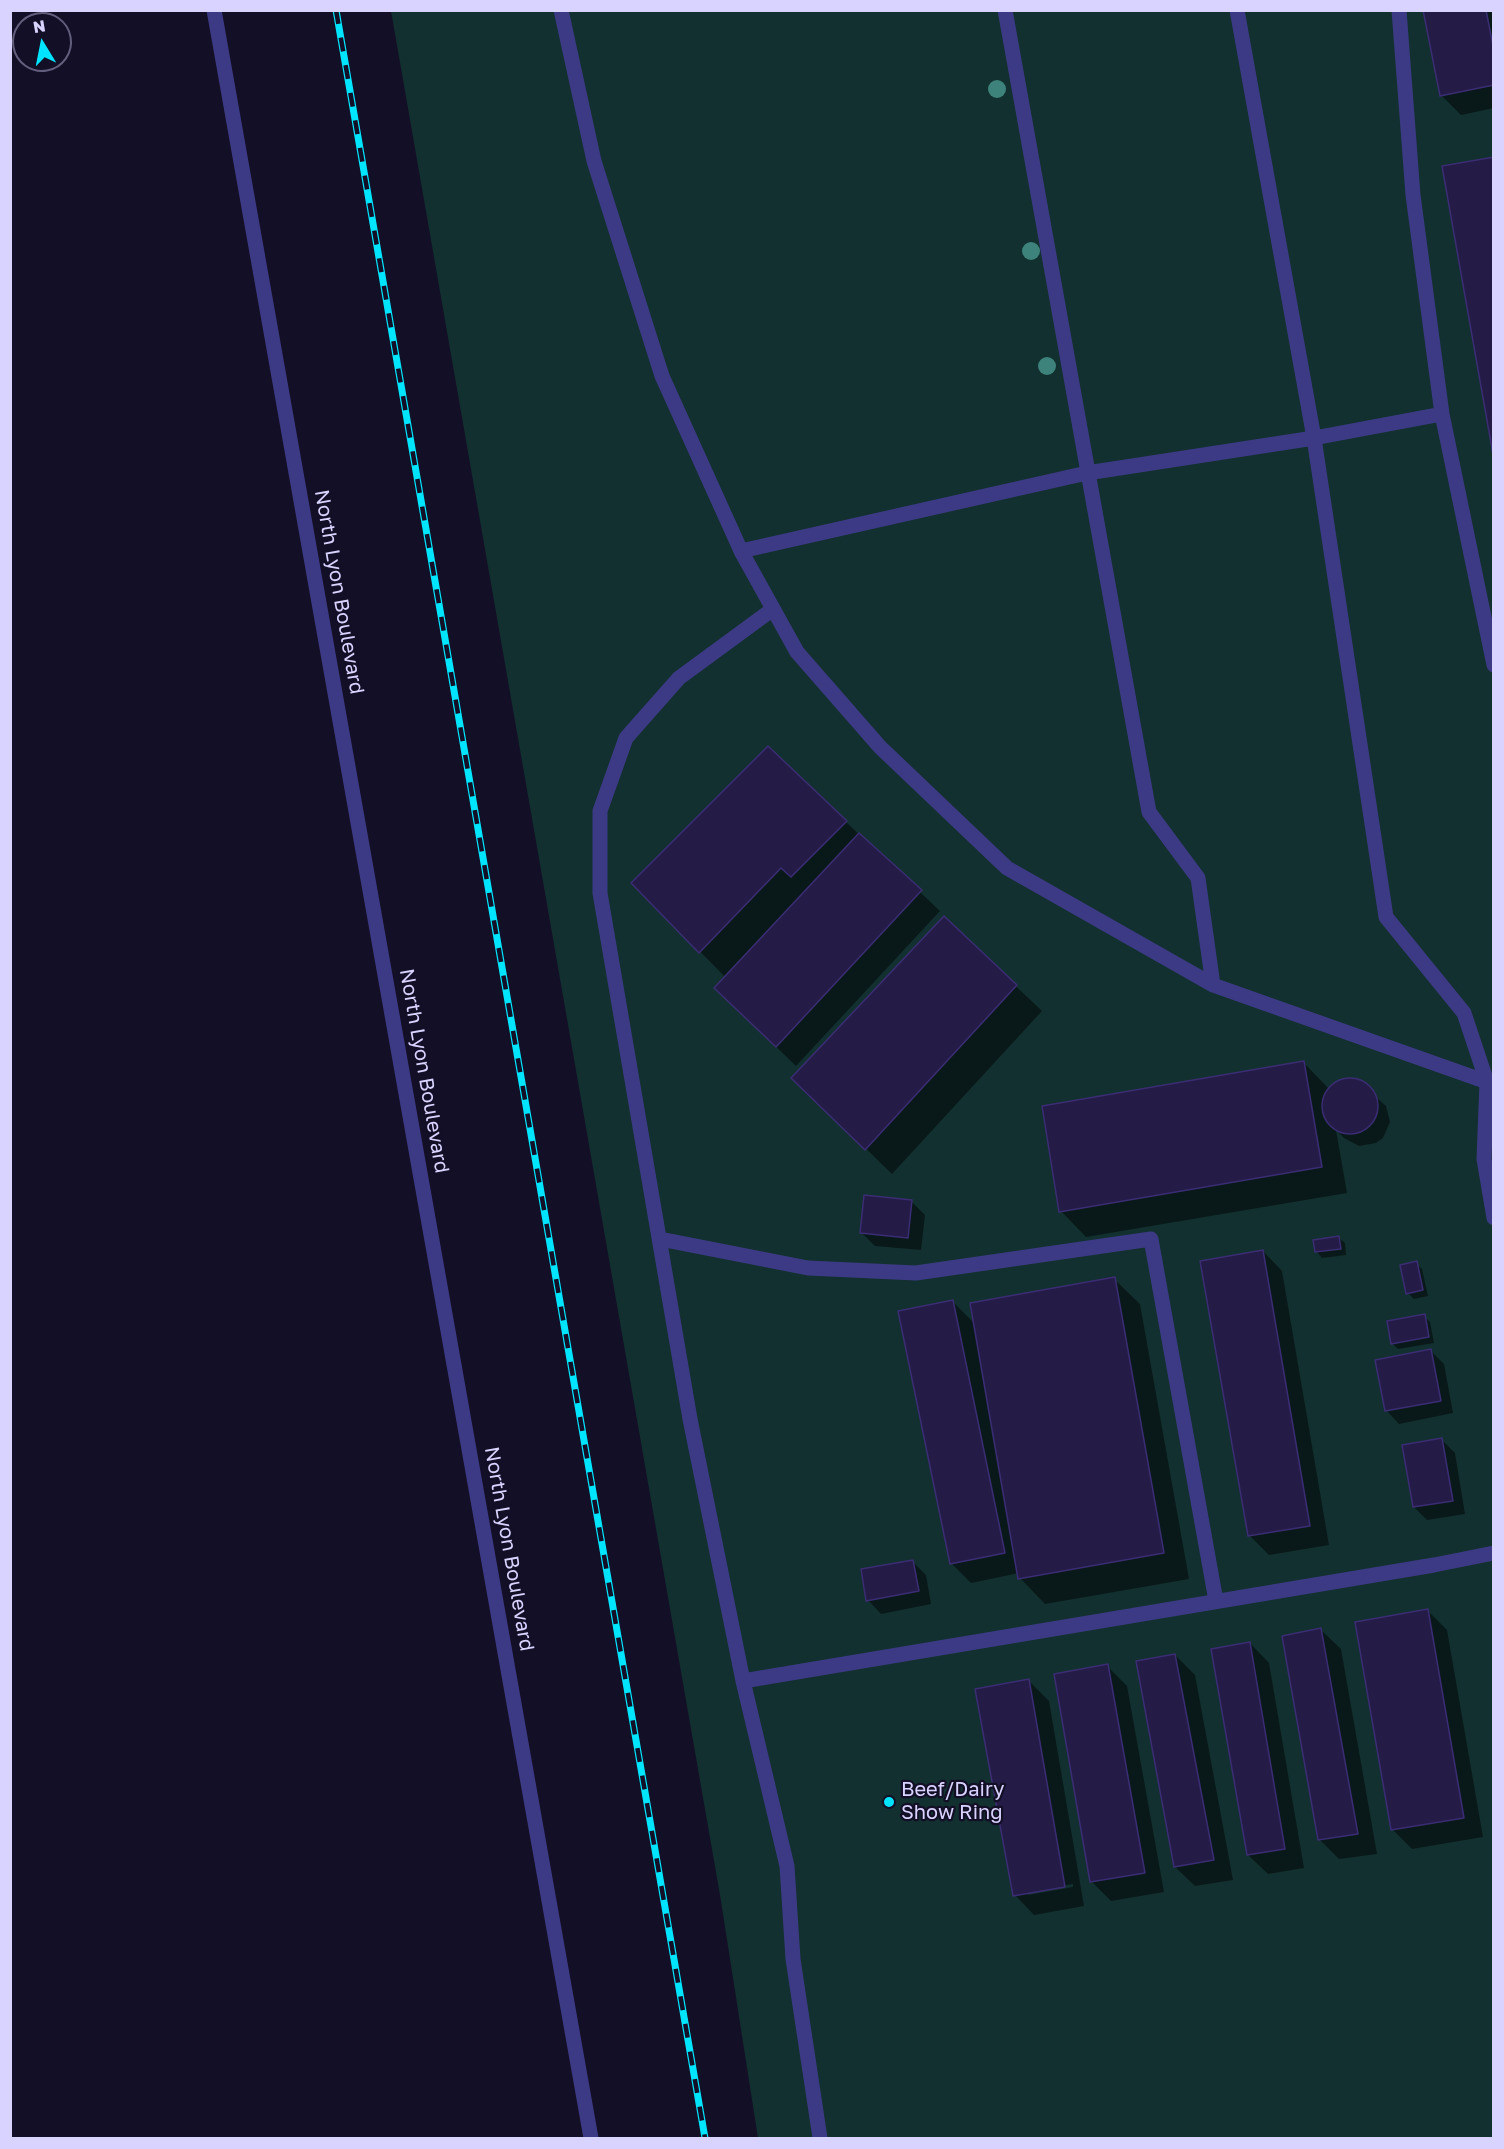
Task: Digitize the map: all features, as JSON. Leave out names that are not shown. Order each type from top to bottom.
[{"type":"street","name":"North Lyon Boulevard","points":[[214,10],[591,2139]]},
{"type":"street","points":[[561,10],[594,161],[662,376],[741,551],[797,652],[880,747],[1007,868],[1213,985],[1490,1084]]},
{"type":"street","points":[[1005,10],[1149,812],[1198,878],[1213,985]]},
{"type":"street","points":[[1237,10],[1314,438],[1386,917],[1464,1013],[1490,1084],[1484,1159],[1494,1218]]},
{"type":"street","points":[[1399,10],[1413,195],[1442,414],[1494,665]]},
{"type":"street","points":[[741,551],[1087,473],[1314,438],[1442,414]]},
{"type":"street","points":[[773,609],[679,678],[626,738],[600,811],[600,893],[690,1419],[743,1681],[787,1866],[793,1959],[820,2139]]},
{"type":"street","points":[[660,1239],[808,1268],[916,1273],[1151,1239],[1216,1601]]},
{"type":"street","points":[[743,1681],[1494,1553]]},
{"type":"green space","points":[[391,11],[1493,11],[1493,2138],[758,2138],[720,1895]]},
{"type":"building","points":[[1423,10],[1486,10],[1494,51],[1494,85],[1440,96]]},
{"type":"building","points":[[1494,157],[1494,460],[1442,166]]},
{"type":"building","points":[[768,746],[847,821],[791,877],[781,868],[699,953],[631,883]]},
{"type":"building","points":[[859,833],[922,890],[776,1047],[714,988]]},
{"type":"building","points":[[944,916],[1017,985],[865,1150],[791,1078]]},
{"type":"building","points":[[1304,1061],[1322,1167],[1059,1212],[1042,1106]]},
{"type":"building","points":[[1350,1078],[1361,1080],[1370,1086],[1376,1095],[1378,1106],[1376,1117],[1370,1126],[1361,1132],[1350,1134],[1339,1132],[1330,1126],[1324,1117],[1322,1106],[1324,1095],[1330,1086],[1339,1080]]},
{"type":"building","points":[[864,1195],[912,1200],[908,1238],[860,1233]]},
{"type":"building","points":[[1339,1236],[1341,1249],[1315,1252],[1313,1240]]},
{"type":"building","points":[[1263,1250],[1310,1526],[1248,1536],[1200,1261]]},
{"type":"building","points":[[1417,1261],[1423,1290],[1406,1294],[1400,1265]]},
{"type":"building","points":[[1115,1277],[1164,1553],[1018,1579],[970,1303]]},
{"type":"building","points":[[953,1300],[1005,1553],[950,1564],[898,1311]]},
{"type":"building","points":[[1425,1314],[1429,1337],[1391,1344],[1387,1321]]},
{"type":"building","points":[[1431,1349],[1441,1401],[1385,1411],[1375,1360]]},
{"type":"building","points":[[1442,1438],[1453,1501],[1413,1507],[1402,1445]]},
{"type":"building","points":[[913,1560],[919,1591],[866,1601],[861,1569]]},
{"type":"building","points":[[1428,1609],[1464,1818],[1391,1830],[1355,1622]]},
{"type":"building","points":[[1321,1628],[1358,1834],[1318,1840],[1282,1636]]},
{"type":"building","points":[[1250,1642],[1285,1849],[1247,1855],[1211,1649]]},
{"type":"building","points":[[1175,1654],[1214,1860],[1174,1867],[1136,1661]]},
{"type":"building","points":[[1108,1664],[1145,1873],[1090,1882],[1054,1674]]},
{"type":"building","points":[[1029,1679],[1065,1887],[1013,1896],[975,1689]]},
{"type":"railway","points":[[336,10],[705,2138]]},
{"type":"place","name":"Beef/Dairy Show Ring","points":[[889,1802]]}]
